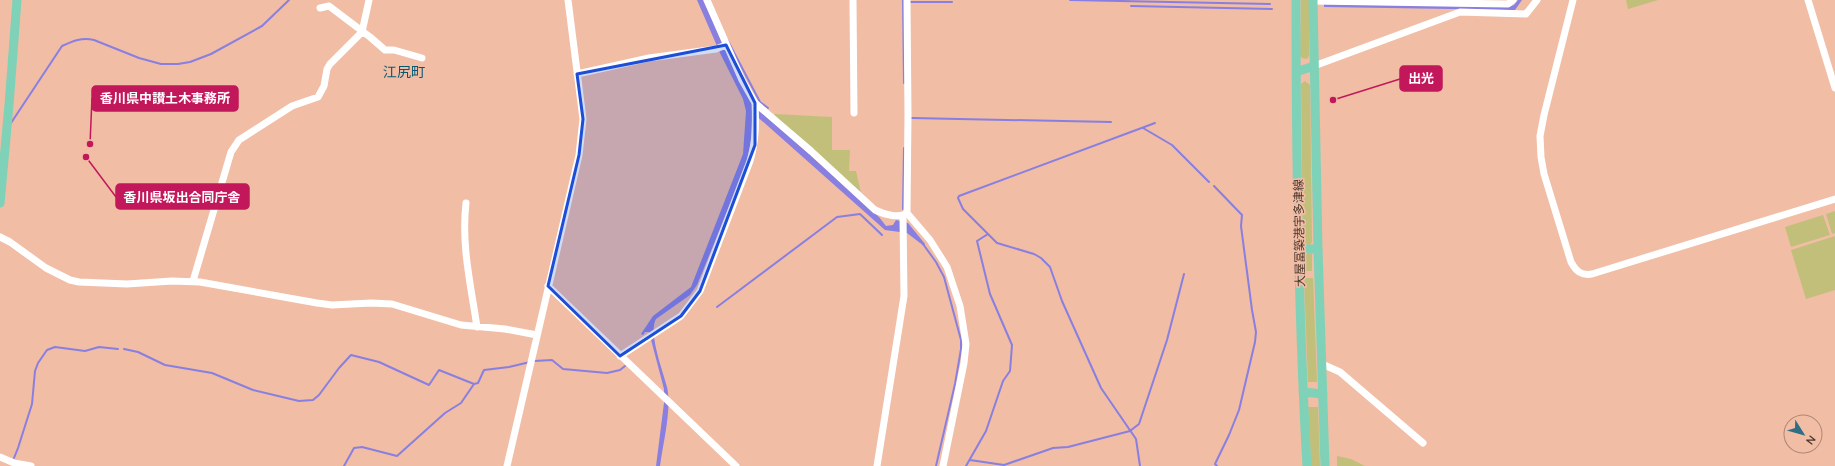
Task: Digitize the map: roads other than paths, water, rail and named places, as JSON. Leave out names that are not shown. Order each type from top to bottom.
[{"type":"main road","points":[[0,203],[8,128],[16,0]]},
{"type":"main road","name":"大屋冨築港宇多津線","points":[[1296,0],[1299,249],[1303,392],[1307,466]]},
{"type":"main road","name":"大屋冨築港宇多津線","points":[[1313,1],[1318,249],[1325,466]]},
{"type":"main road","points":[[1296,72],[1314,66]]},
{"type":"main road","points":[[1299,249],[1318,249]]},
{"type":"main road","points":[[1303,392],[1323,394]]},
{"type":"street","points":[[193,281],[234,145],[239,140],[292,106],[318,97],[324,86],[327,69],[330,64],[362,32],[369,0]]},
{"type":"street","points":[[507,466],[579,155],[583,118],[568,0]]},
{"type":"street","points":[[620,356],[680,316],[700,290],[755,145],[755,104],[725,46],[707,0]]},
{"type":"street","points":[[853,0],[854,112]]},
{"type":"street","points":[[877,466],[904,296],[903,233],[908,114],[906,0]]},
{"type":"street","points":[[1313,1],[1440,1],[1508,4],[1513,0]]},
{"type":"street","points":[[1314,66],[1460,12],[1526,14],[1537,0]]},
{"type":"street","points":[[1573,0],[1540,136],[1541,157],[1544,174],[1571,262],[1582,274],[1592,274],[1835,199]]},
{"type":"street","points":[[1808,0],[1835,88]]},
{"type":"street","points":[[320,8],[329,6],[385,50],[394,50],[422,58]]},
{"type":"street","points":[[577,74],[649,58],[716,50],[725,46]]},
{"type":"street","points":[[755,104],[811,151],[875,210],[881,214],[904,216],[930,240],[947,267],[960,306],[966,344],[964,363],[943,466]]},
{"type":"street","points":[[466,203],[464,225],[466,256],[477,327]]},
{"type":"street","points":[[0,237],[10,242],[46,268],[70,280],[79,282],[127,284],[151,281],[193,281],[324,304],[392,304],[460,325],[505,329],[537,335]]},
{"type":"street","points":[[548,286],[736,466]]},
{"type":"street","points":[[1322,364],[1340,372],[1423,443]]},
{"type":"street","points":[[0,457],[14,463],[31,466]]},
{"type":"waterway","points":[[11,123],[62,46],[66,44],[78,40],[90,39],[139,58],[161,64],[190,62],[211,54],[262,26],[289,0]]},
{"type":"waterway","points":[[903,0],[904,83]]},
{"type":"waterway","points":[[1070,0],[1270,4]]},
{"type":"waterway","points":[[910,2],[952,2]]},
{"type":"waterway","points":[[1131,6],[1272,9]]},
{"type":"waterway","points":[[728,41],[760,102],[768,108]]},
{"type":"waterway","points":[[912,118],[1111,122]]},
{"type":"waterway","points":[[1140,466],[1136,439],[1101,388],[1062,301],[1050,267],[1041,258],[1034,254],[997,243],[963,209],[958,198],[959,196],[1155,123]]},
{"type":"waterway","points":[[1143,128],[1172,145],[1209,182]]},
{"type":"waterway","points":[[903,209],[904,148]]},
{"type":"waterway","points":[[1214,186],[1242,215],[1241,226],[1256,332],[1239,410],[1215,464],[1217,466]]},
{"type":"waterway","points":[[717,307],[837,217],[860,214],[882,235]]},
{"type":"waterway","points":[[966,466],[986,431],[1003,381],[1010,371],[1012,345],[990,294],[977,241],[988,234]]},
{"type":"waterway","points":[[923,244],[936,262],[944,277],[961,340],[961,349],[955,384],[936,466]]},
{"type":"waterway","points":[[970,460],[1004,465],[1053,448],[1068,447],[1130,431],[1139,424],[1167,340],[1184,274]]},
{"type":"waterway","points":[[14,458],[32,404],[35,371],[38,363],[47,350],[55,347],[85,351],[99,347],[118,349]]},
{"type":"waterway","points":[[124,349],[138,352],[165,365],[212,373],[253,390],[299,401],[313,400],[319,395],[339,368],[351,355],[379,362],[429,385],[439,370],[474,384]]},
{"type":"waterway","points":[[534,361],[552,360],[563,369],[607,373],[620,370],[625,366]]},
{"type":"waterway","points":[[344,466],[354,448],[362,447],[397,456],[445,413],[461,403],[474,384],[478,383],[484,370],[509,367],[530,362]]},
{"type":"place","name":"出光","points":[[1333,100]]},
{"type":"place","name":"香川県中讃土木事務所","points":[[90,144]]},
{"type":"place","name":"香川県坂出合同庁舎","points":[[86,157]]},
{"type":"district","name":"江尻町","points":[[404,72]]}]
